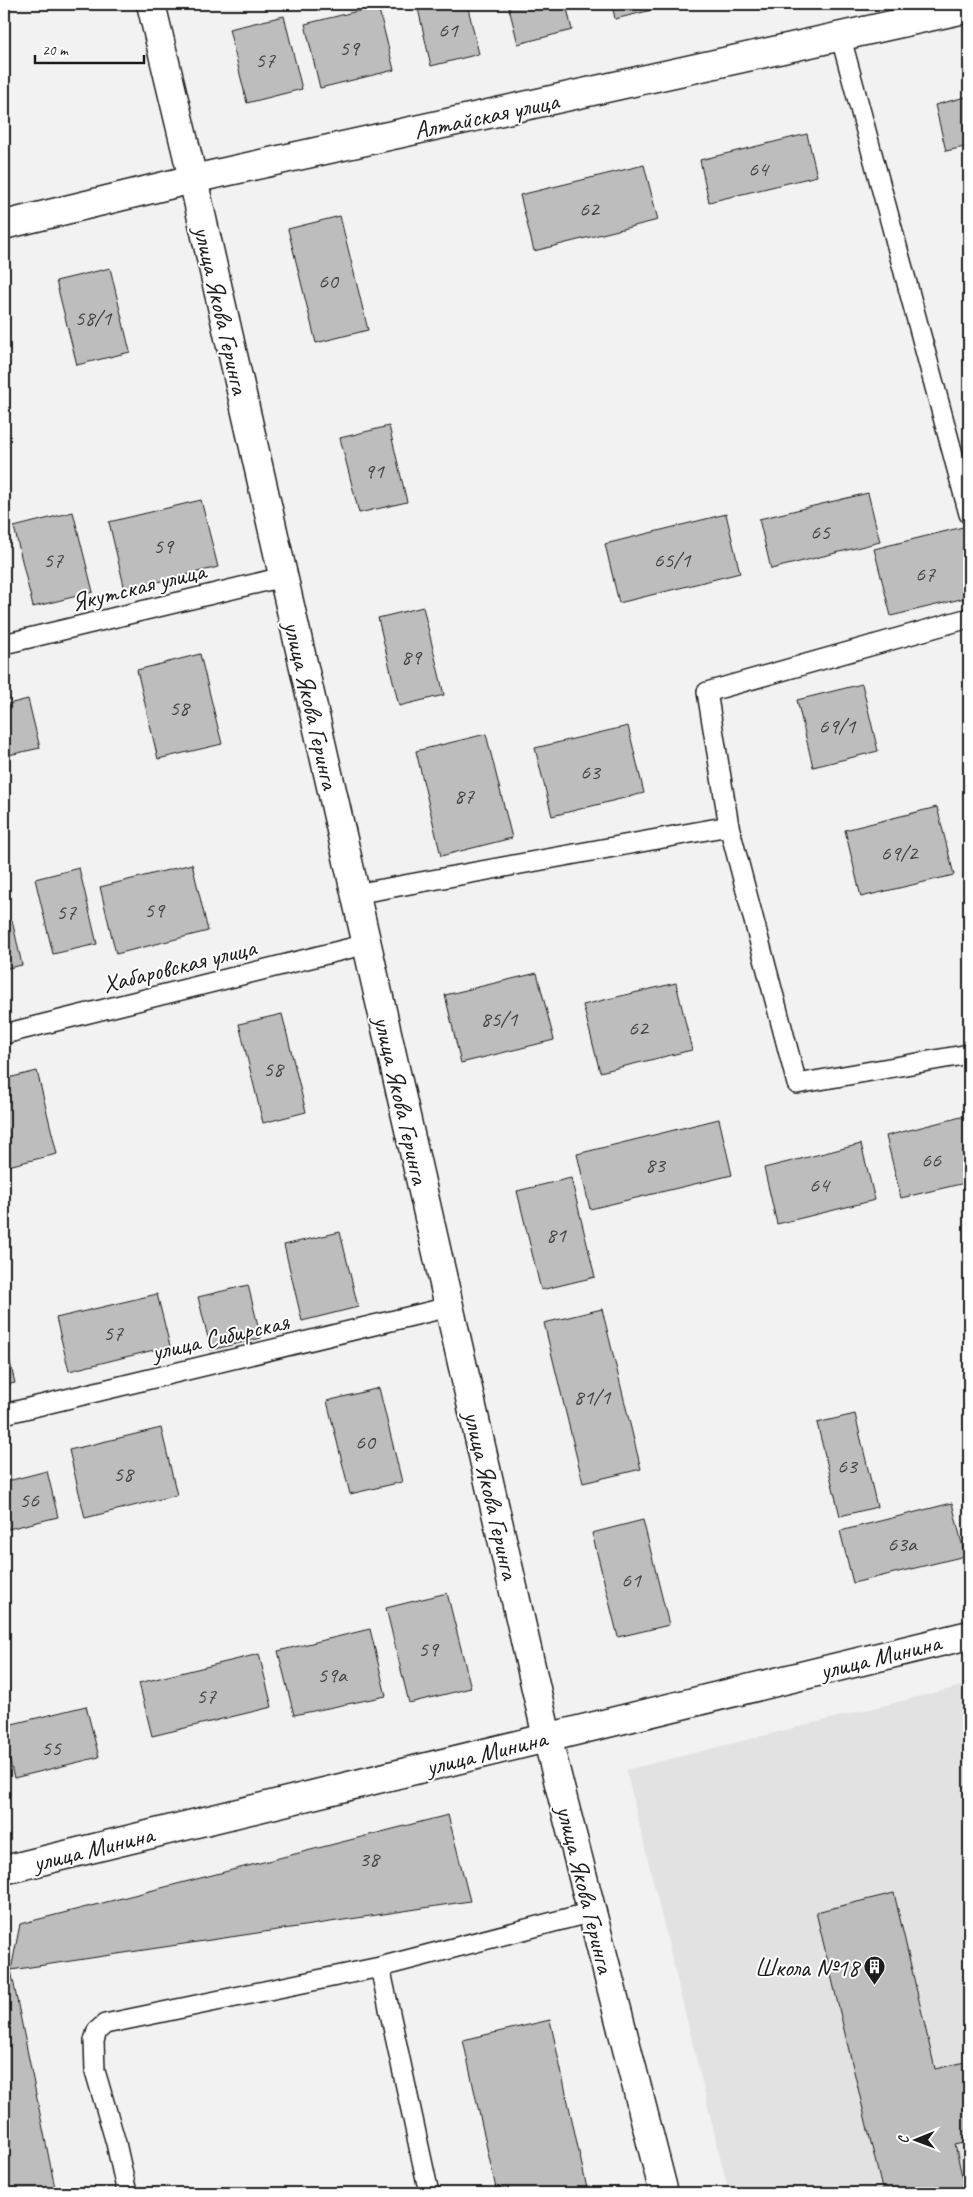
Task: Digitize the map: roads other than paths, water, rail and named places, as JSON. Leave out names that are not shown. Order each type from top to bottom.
[{"type":"street","name":"улица Якова Геринга","points":[[151,4],[193,179],[547,1737],[664,2193]]},
{"type":"street","name":"Алтайская улица","points":[[4,225],[193,179],[842,38],[969,8]]},
{"type":"street","name":"улица Минина","points":[[4,1870],[969,1635]]},
{"type":"lane","points":[[842,38],[969,514]]},
{"type":"lane","name":"Якутская улица","points":[[4,644],[283,577]]},
{"type":"lane","points":[[969,618],[707,692],[729,826],[796,1084],[969,1054]]},
{"type":"lane","points":[[355,894],[729,826]]},
{"type":"lane","name":"Хабаровская улица","points":[[4,1034],[367,944]]},
{"type":"lane","name":"улица Сибирская","points":[[4,1414],[449,1307]]},
{"type":"lane","points":[[126,2193],[116,2143],[95,2071],[94,2041],[97,2031],[105,2024],[380,1967],[592,1912]]},
{"type":"lane","points":[[380,1967],[429,2193]]},
{"type":"place","name":"Школа №18","points":[[875,1986]]}]
